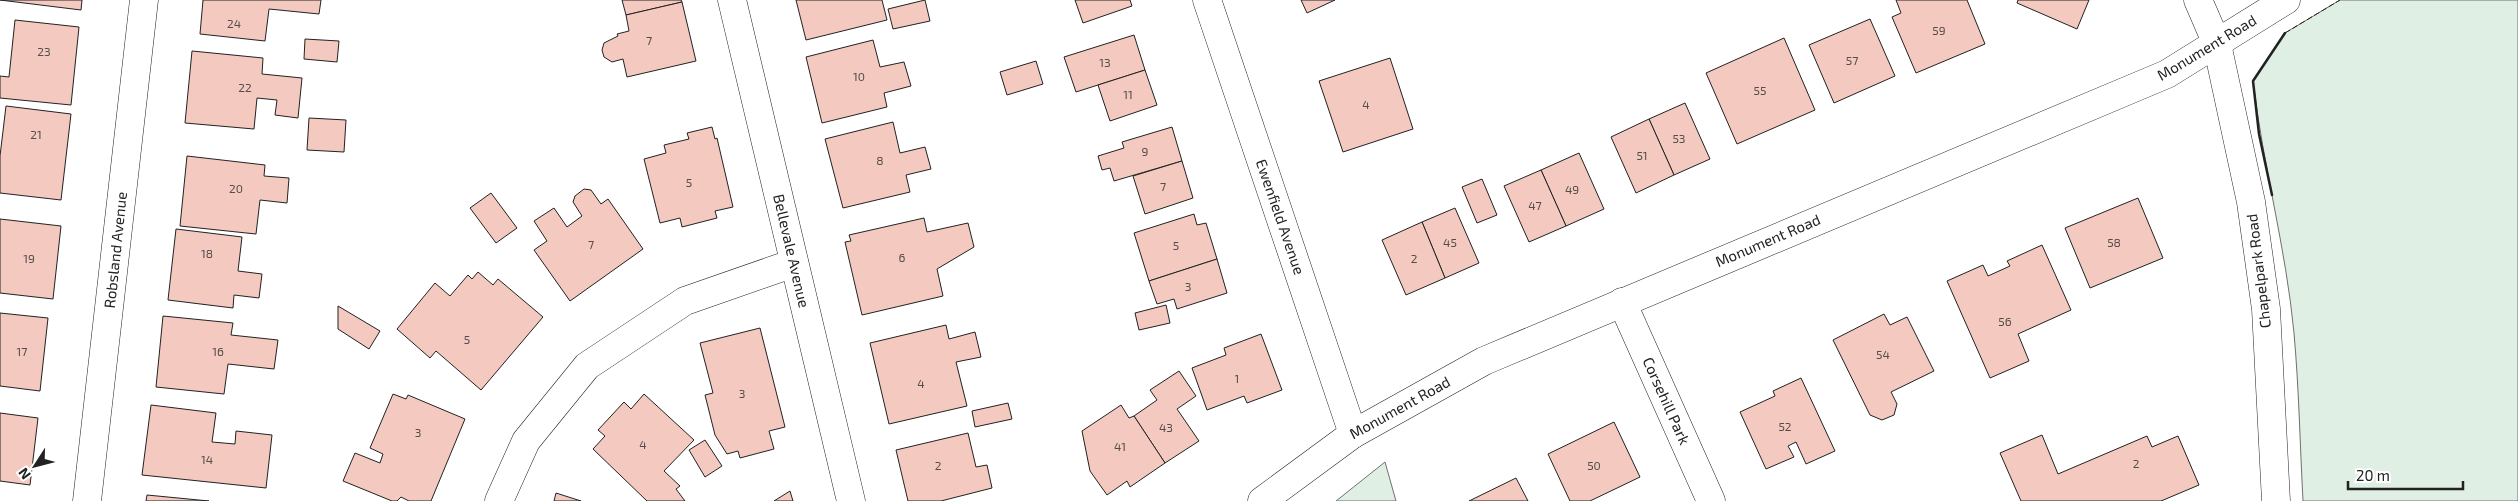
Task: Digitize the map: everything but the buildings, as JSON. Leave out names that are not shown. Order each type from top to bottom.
[{"type":"street","name":"Robsland Avenue","points":[[87,501],[144,0]]},
{"type":"street","name":"Bellevale Avenue","points":[[732,0],[851,501]]},
{"type":"street","name":"Ewenfield Avenue","points":[[1207,0],[1352,434]]},
{"type":"street","name":"Chapelpark Road","points":[[2198,0],[2217,44],[2251,202],[2266,309],[2276,501]]},
{"type":"street","name":"Monument Road","points":[[1262,501],[1352,434],[1484,361],[2167,74],[2286,0]]},
{"type":"street","points":[[499,501],[526,441],[587,366],[686,301],[794,263]]},
{"type":"street","name":"Corsehill Park","points":[[1622,302],[1711,501]]},
{"type":"green space","points":[[2340,0],[2518,0],[2518,501],[2303,501],[2294,333],[2286,270],[2257,113],[2253,81],[2285,33]]},
{"type":"green space","points":[[1385,462],[1396,501],[1336,501]]},
{"type":"fence","points":[[2285,33],[2340,0]]},
{"type":"wall","points":[[2272,195],[2259,134],[2253,81],[2285,33]]}]
